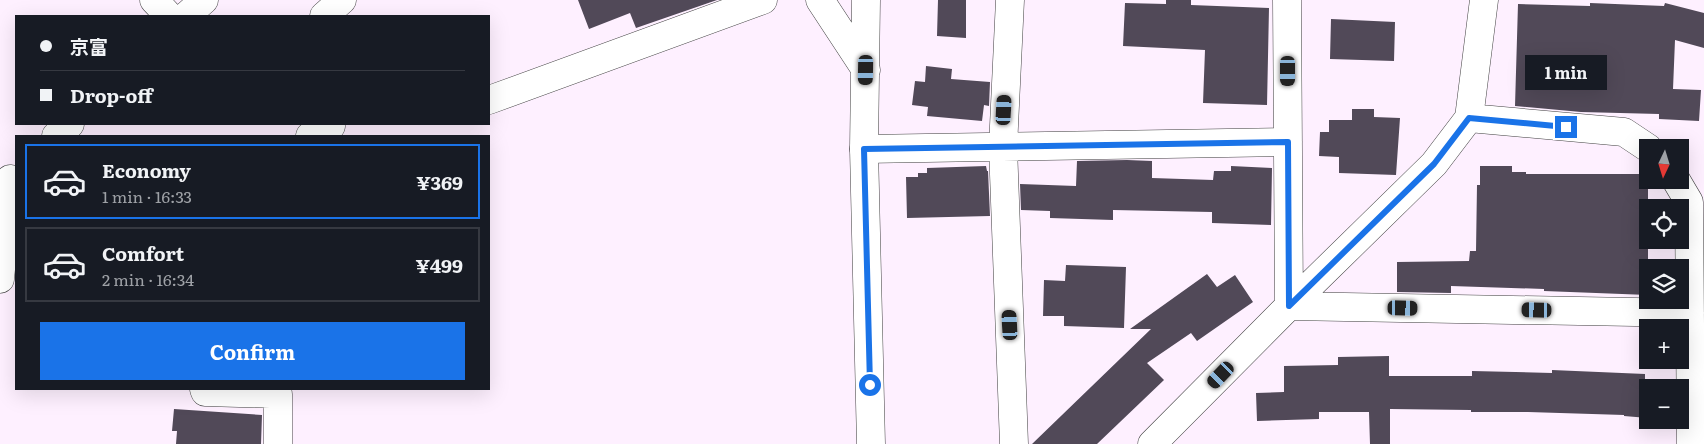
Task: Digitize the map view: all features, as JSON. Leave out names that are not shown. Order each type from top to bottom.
[{"type":"street","points":[[154,0],[168,15]]},
{"type":"street","points":[[325,15],[342,0]]},
{"type":"street","points":[[490,100],[763,0]]},
{"type":"street","points":[[820,0],[866,70]]},
{"type":"street","points":[[866,0],[864,149],[871,444]]},
{"type":"street","points":[[1010,0],[1002,147],[1014,444]]},
{"type":"street","points":[[1287,0],[1289,306]]},
{"type":"street","points":[[1152,444],[1434,164],[1469,118],[1484,0]]},
{"type":"street","points":[[1469,118],[1624,132],[1639,142]]},
{"type":"street","points":[[57,135],[69,125]]},
{"type":"street","points":[[864,149],[1288,142]]},
{"type":"street","points":[[0,279],[9,180]]},
{"type":"street","points":[[1681,189],[1688,202],[1691,444]]},
{"type":"street","points":[[1289,306],[1690,313]]},
{"type":"street","points":[[204,390],[205,392],[278,394],[278,444]]},
{"type":"building","points":[[578,0],[717,0],[636,28],[630,13],[589,29]]},
{"type":"building","points":[[938,0],[966,0],[966,38],[937,36]]},
{"type":"building","points":[[1166,0],[1191,0],[1191,5],[1269,8],[1267,105],[1203,103],[1205,50],[1123,46],[1125,3],[1166,4]]},
{"type":"building","points":[[1590,3],[1664,6],[1665,3],[1704,13],[1704,48],[1675,40],[1673,89],[1701,90],[1699,121],[1659,119],[1659,114],[1581,112],[1515,106],[1518,4],[1590,6]]},
{"type":"building","points":[[1331,19],[1395,22],[1394,61],[1330,59]]},
{"type":"building","points":[[926,66],[952,69],[951,79],[990,82],[989,106],[984,105],[982,121],[927,116],[928,107],[912,105],[915,81],[925,82]]},
{"type":"building","points":[[1352,109],[1374,109],[1374,117],[1400,118],[1396,175],[1339,173],[1339,157],[1319,156],[1320,132],[1329,132],[1329,120],[1352,120]]},
{"type":"building","points":[[1077,161],[1152,161],[1152,178],[1213,180],[1214,171],[1231,171],[1231,166],[1272,168],[1271,225],[1212,223],[1212,212],[1113,210],[1113,220],[1050,218],[1050,211],[1021,210],[1020,184],[1076,186]]},
{"type":"building","points":[[986,166],[988,171],[990,216],[907,218],[906,177],[918,177],[918,173],[927,173],[927,168]]},
{"type":"building","points":[[1480,166],[1512,166],[1512,172],[1526,172],[1526,174],[1639,174],[1639,189],[1648,189],[1648,199],[1639,199],[1639,249],[1648,249],[1648,259],[1639,259],[1639,295],[1451,286],[1451,293],[1397,292],[1397,262],[1469,261],[1470,251],[1476,251],[1477,185],[1480,185]]},
{"type":"building","points":[[1066,265],[1126,267],[1124,328],[1064,326],[1064,316],[1043,316],[1044,280],[1065,281]]},
{"type":"building","points":[[1207,274],[1217,287],[1235,275],[1253,302],[1197,341],[1191,333],[1147,363],[1164,380],[1097,444],[1032,444],[1151,329],[1130,329]]},
{"type":"building","points":[[1389,356],[1389,376],[1472,376],[1472,371],[1552,373],[1552,370],[1645,374],[1645,379],[1639,379],[1639,417],[1624,415],[1390,409],[1390,444],[1370,444],[1369,412],[1319,412],[1319,419],[1257,421],[1256,393],[1284,392],[1284,366],[1338,365],[1338,357]]},
{"type":"building","points":[[174,409],[262,415],[261,444],[176,444],[177,431],[172,431]]},
{"type":"route","points":[[870,385],[864,149],[1288,142],[1289,306],[1434,164],[1469,118],[1566,127]]}]
